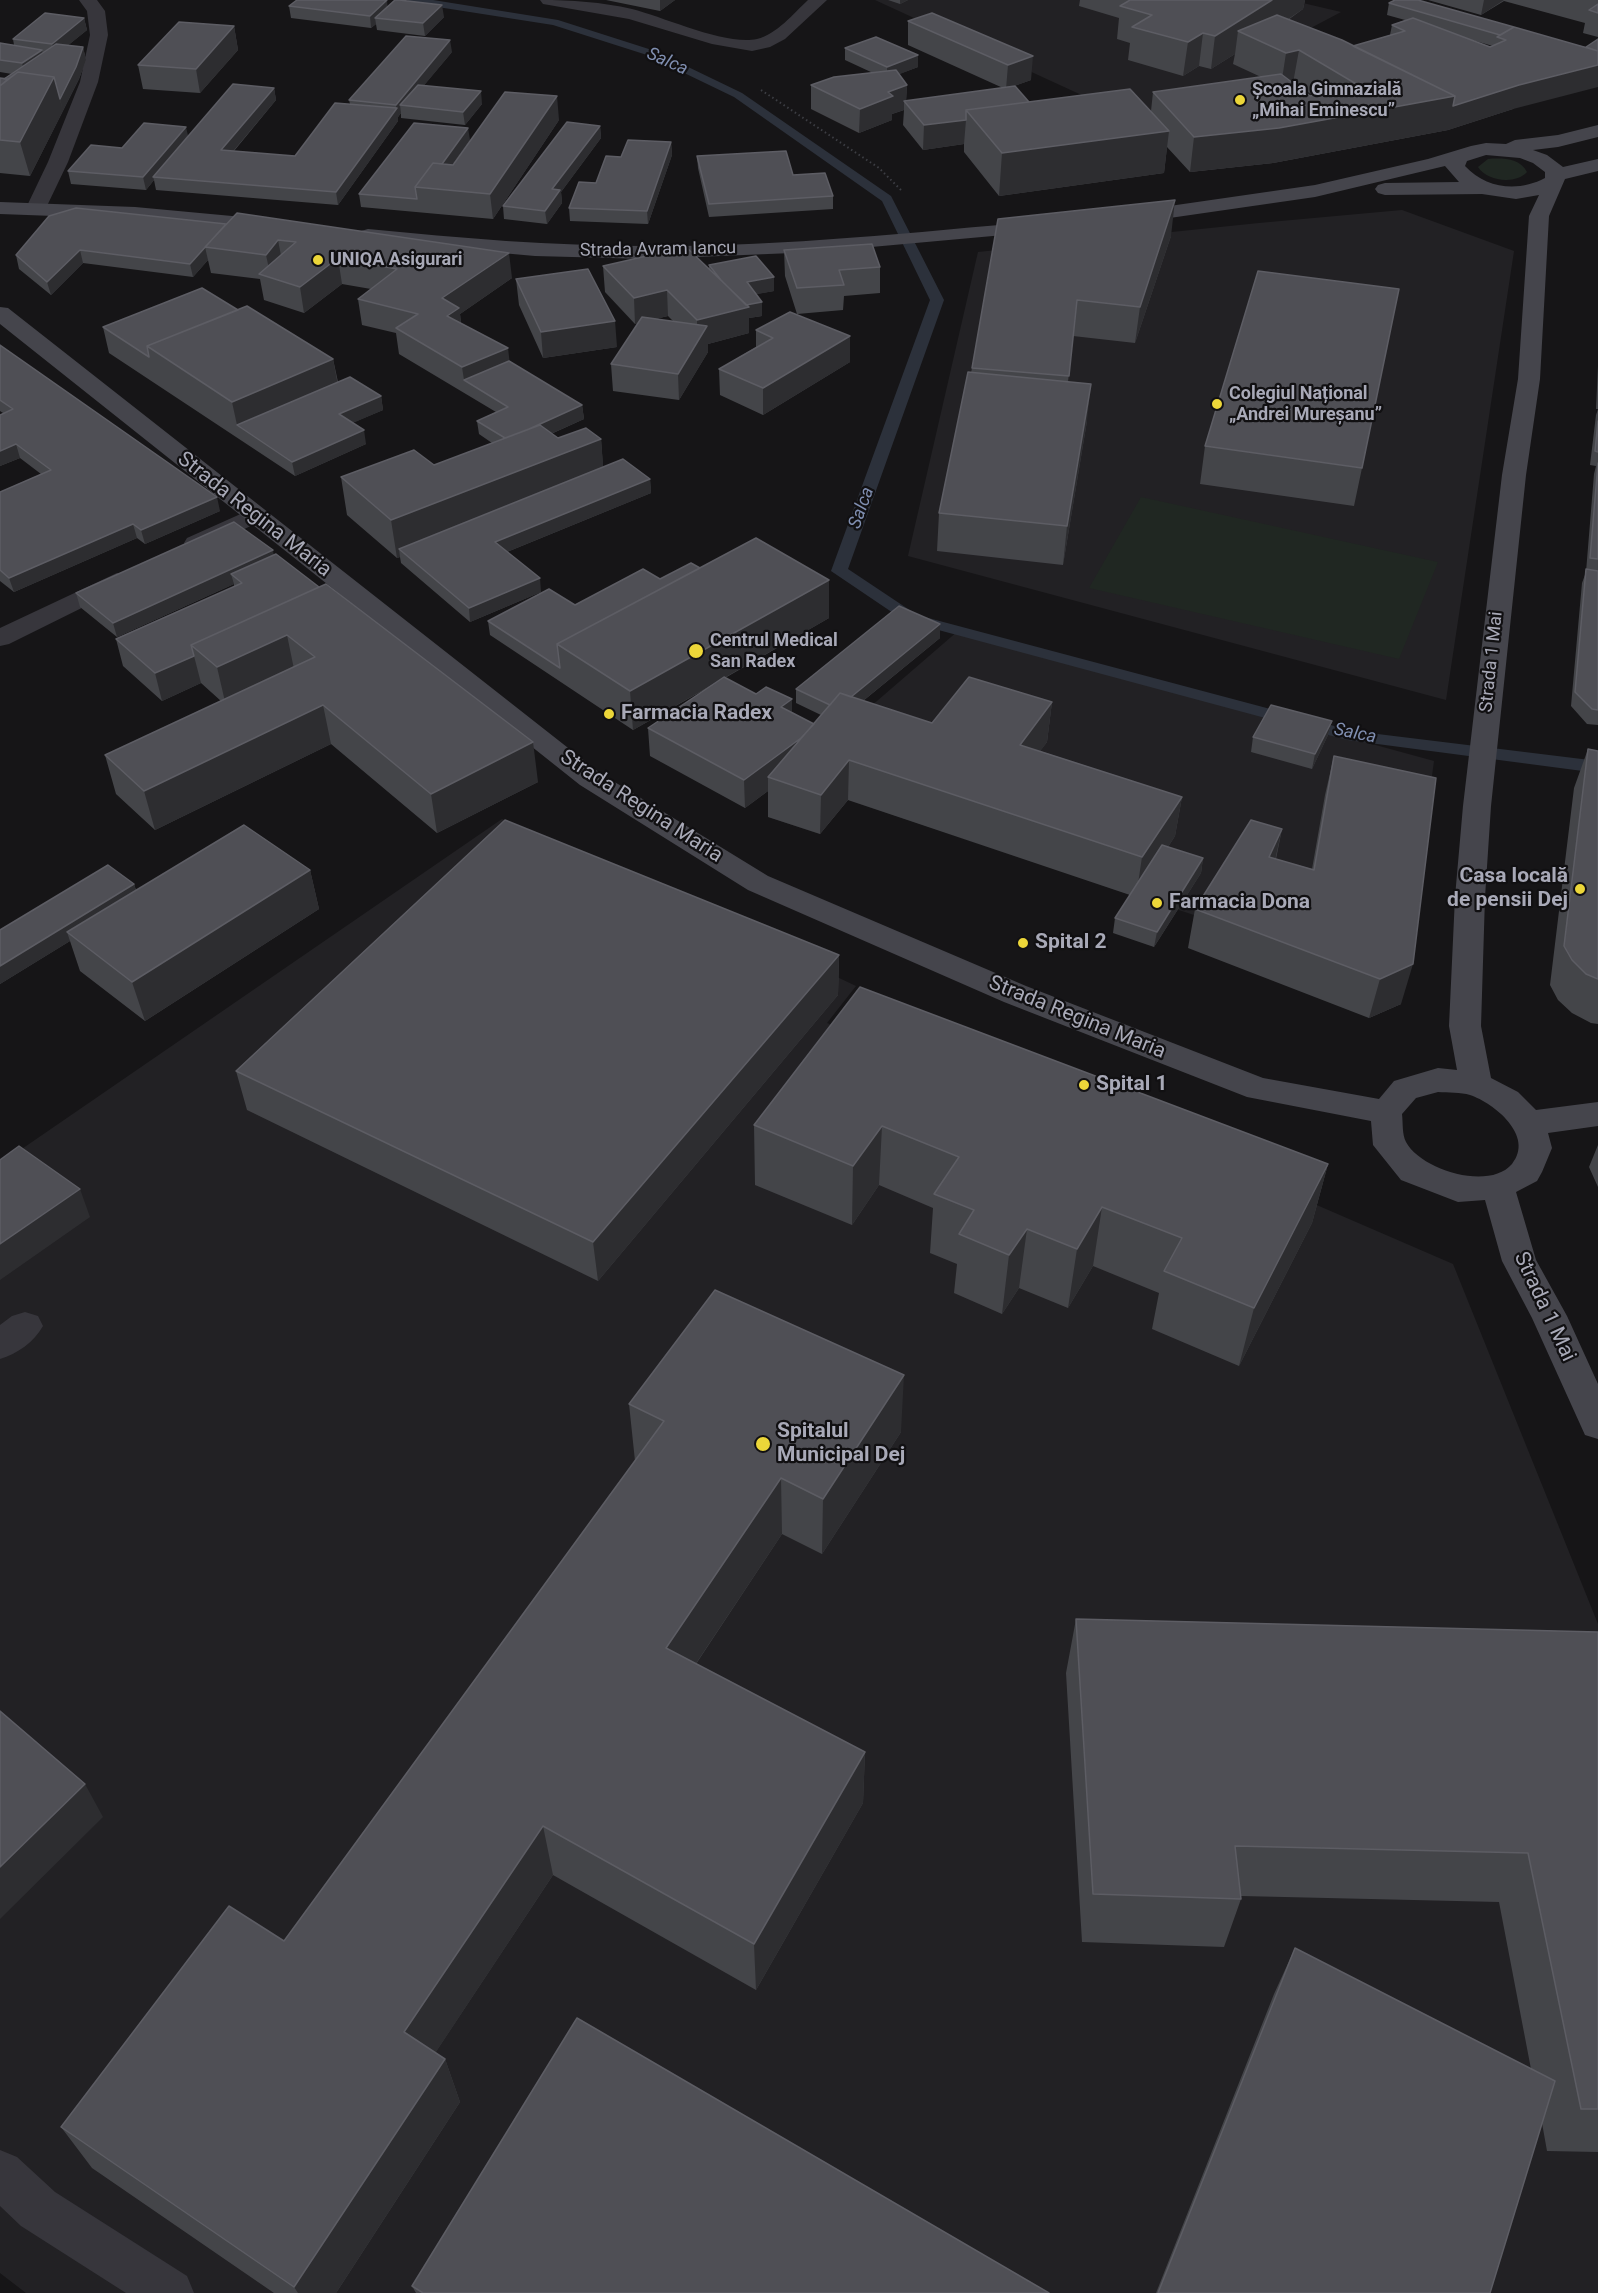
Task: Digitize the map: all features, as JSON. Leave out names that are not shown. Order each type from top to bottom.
[{"type":"main road","points":[[1105,220],[1315,191],[1433,164],[1478,151],[1558,141],[1598,130]]},
{"type":"main road","name":"Strada 1 Mai","points":[[1487,189],[1531,192],[1544,188],[1555,175],[1598,137]]},
{"type":"main road","points":[[1478,151],[1509,150],[1530,154],[1547,162],[1555,175],[1598,165]]},
{"type":"main road","name":"Strada 1 Mai","points":[[1478,151],[1458,158],[1455,167],[1462,178],[1487,189],[1517,215],[1538,240]]},
{"type":"main road","name":"Strada 1 Mai","points":[[1476,1084],[1465,1026],[1470,897],[1477,806],[1514,475],[1529,379],[1539,216],[1555,175]]},
{"type":"main road","points":[[1315,191],[1487,189]]},
{"type":"main road","points":[[0,208],[135,213],[298,228]]},
{"type":"main road","name":"Strada Avram Iancu","points":[[343,232],[513,248],[591,252],[845,246],[1060,225]]},
{"type":"main road","name":"Strada Regina Maria","points":[[0,313],[590,779],[758,883],[1015,994],[1258,1089],[1386,1112]]},
{"type":"main road","points":[[1438,1080],[1476,1084],[1507,1100],[1529,1124],[1535,1148],[1525,1172],[1498,1187],[1458,1189],[1413,1171],[1389,1145],[1386,1112],[1405,1089],[1438,1080]]},
{"type":"main road","points":[[1529,1124],[1598,1114]]},
{"type":"main road","name":"Strada 1 Mai","points":[[1498,1187],[1519,1261],[1549,1316],[1598,1424]]},
{"type":"street","points":[[36,208],[58,162],[89,82],[99,35],[96,11],[88,0]]},
{"type":"street","points":[[549,0],[628,13],[746,47],[774,38],[818,0]]},
{"type":"street","points":[[180,551],[254,515]]},
{"type":"street","points":[[0,638],[138,571]]},
{"type":"street","points":[[0,2174],[38,2209],[170,2293]]},
{"type":"path","points":[[746,47],[744,80],[879,168],[946,236]]},
{"type":"shaded area","name":"Școala Gimnazială „Mihai Eminescu”","points":[[875,0],[1290,0],[1341,12],[1273,48],[1336,73],[1448,130],[1273,163],[1190,172],[1149,126]]},
{"type":"shaded area","points":[[1488,159],[1515,161],[1527,172],[1516,179],[1509,180],[1488,176],[1478,167]]},
{"type":"shaded area","name":"Colegiul Național „Andrei Mureșanu”","points":[[1402,210],[1514,251],[1446,700],[908,556],[978,252]]},
{"type":"shaded area","points":[[1141,497],[1438,562],[1399,659],[1089,588]]},
{"type":"shaded area","points":[[958,631],[1434,761],[1401,1004],[1369,1018],[1206,919],[848,800],[820,834],[768,817],[840,733]]},
{"type":"shaded area","name":"Spitalul Municipal Dej","points":[[502,819],[856,986],[827,1023],[1312,1203],[1453,1264],[1598,1624],[1598,2293],[26,2293],[0,2273],[0,1164]]},
{"type":"building","points":[[297,0],[387,0],[370,16],[289,6]]},
{"type":"building","points":[[395,0],[442,5],[423,23],[375,18]]},
{"type":"building","points":[[1130,0],[1272,0],[1215,36],[1203,33],[1188,42],[1132,27],[1152,15],[1120,6]]},
{"type":"building","points":[[1395,0],[1418,0],[1514,27],[1500,35],[1389,3]]},
{"type":"building","points":[[1598,4],[1598,13],[1589,10]]},
{"type":"building","points":[[45,13],[84,18],[52,44],[13,39]]},
{"type":"building","points":[[932,13],[1033,56],[1008,65],[908,21]]},
{"type":"building","points":[[1277,15],[1342,40],[1455,96],[1279,128],[1194,137],[1153,92],[1281,74],[1310,96],[1358,85],[1299,50],[1286,53],[1238,31]]},
{"type":"building","points":[[1413,18],[1490,47],[1506,40],[1497,37],[1514,27],[1598,51],[1598,65],[1519,85],[1453,106],[1455,96],[1353,46],[1405,31],[1392,25]]},
{"type":"building","points":[[179,22],[234,26],[196,69],[138,65]]},
{"type":"building","points":[[406,36],[450,40],[396,105],[349,100]]},
{"type":"building","points":[[876,37],[918,55],[887,67],[845,48]]},
{"type":"building","points":[[1598,39],[1598,51],[1586,47]]},
{"type":"building","points":[[0,43],[42,50],[22,63],[0,60]]},
{"type":"building","points":[[56,44],[83,47],[60,99],[54,77],[18,72],[4,79]]},
{"type":"building","points":[[896,70],[907,85],[888,92],[893,96],[860,109],[811,85],[834,77]]},
{"type":"building","points":[[18,72],[54,77],[20,142],[0,140],[0,86]]},
{"type":"building","points":[[0,78],[8,79],[0,86]]},
{"type":"building","points":[[233,84],[274,88],[221,150],[295,156],[335,103],[397,108],[336,192],[153,177]]},
{"type":"building","points":[[418,85],[481,91],[463,112],[400,105]]},
{"type":"building","points":[[1015,86],[1029,102],[966,110],[966,120],[924,125],[904,101]]},
{"type":"building","points":[[1130,89],[1169,131],[1002,153],[966,110]]},
{"type":"building","points":[[505,92],[557,96],[490,194],[415,187],[433,163],[453,165]]},
{"type":"building","points":[[567,122],[600,126],[552,189],[560,190],[545,211],[503,206]]},
{"type":"building","points":[[144,123],[186,127],[143,177],[68,171],[91,145],[122,148]]},
{"type":"building","points":[[414,123],[468,128],[442,164],[433,163],[415,187],[417,199],[359,194]]},
{"type":"building","points":[[628,140],[671,142],[647,211],[569,208],[579,182],[596,183],[606,156],[621,157]]},
{"type":"building","points":[[786,151],[793,175],[825,173],[833,196],[709,204],[697,156]]},
{"type":"building","points":[[1175,200],[1140,307],[1077,300],[1069,376],[972,368],[998,219]]},
{"type":"building","points":[[76,208],[226,224],[190,264],[80,250],[47,282],[16,255],[49,216]]},
{"type":"building","points":[[237,213],[509,253],[442,298],[459,308],[447,316],[508,348],[462,367],[396,328],[418,314],[358,299],[397,269],[338,258],[300,287],[259,274],[296,242],[278,240],[266,255],[205,247]]},
{"type":"building","points":[[872,244],[880,267],[839,270],[844,285],[797,288],[784,250]]},
{"type":"building","points":[[686,247],[749,307],[697,320],[667,290],[634,298],[603,266]]},
{"type":"building","points":[[756,256],[774,277],[747,282],[762,302],[746,305],[709,265]]},
{"type":"building","points":[[588,269],[615,321],[541,332],[516,279]]},
{"type":"building","points":[[1258,271],[1399,289],[1362,468],[1205,446]]},
{"type":"building","points":[[202,288],[238,310],[147,346],[149,357],[103,327]]},
{"type":"building","points":[[247,306],[333,359],[232,402],[147,346]]},
{"type":"building","points":[[790,312],[850,336],[763,388],[719,369],[773,338],[756,330]]},
{"type":"building","points":[[642,317],[707,326],[678,374],[611,364]]},
{"type":"building","points":[[0,345],[217,497],[141,530],[133,524],[9,578],[0,570],[0,492],[51,470],[16,444],[0,451],[0,415],[13,409],[0,400]]},
{"type":"building","points":[[509,361],[582,405],[505,438],[477,421],[508,407],[464,380]]},
{"type":"building","points":[[968,372],[1091,384],[1067,526],[939,513]]},
{"type":"building","points":[[350,377],[381,396],[339,414],[364,430],[292,462],[237,425]]},
{"type":"building","points":[[1598,421],[1598,452],[1595,451]]},
{"type":"building","points":[[540,425],[558,438],[586,428],[601,439],[391,520],[341,477],[414,450],[434,465]]},
{"type":"building","points":[[623,459],[650,479],[495,542],[540,578],[469,608],[399,549]]},
{"type":"building","points":[[1598,463],[1598,559],[1590,558]]},
{"type":"building","points":[[234,522],[273,550],[113,623],[76,593]]},
{"type":"building","points":[[756,538],[829,580],[630,691],[557,644]]},
{"type":"building","points":[[276,554],[319,587],[191,645],[194,656],[155,673],[116,639],[242,583],[231,574]]},
{"type":"building","points":[[691,563],[700,568],[557,644],[560,668],[488,621],[549,589],[575,605],[643,569],[660,579]]},
{"type":"building","points":[[1586,569],[1598,571],[1598,710],[1592,709],[1575,692]]},
{"type":"building","points":[[326,584],[533,742],[431,794],[323,705],[144,791],[105,755],[315,657],[287,635],[217,667],[191,645]]},
{"type":"building","points":[[899,606],[940,624],[851,697],[840,693],[830,705],[796,689]]},
{"type":"building","points":[[724,677],[756,694],[766,687],[792,699],[781,707],[814,724],[801,738],[744,780],[648,728]]},
{"type":"building","points":[[969,677],[1052,702],[1020,745],[1182,797],[1142,857],[849,760],[821,795],[768,777],[840,693],[932,723]]},
{"type":"building","points":[[1271,705],[1332,721],[1315,754],[1253,737]]},
{"type":"building","points":[[1588,749],[1598,751],[1598,979],[1586,974],[1572,960],[1564,946]]},
{"type":"building","points":[[1334,756],[1436,778],[1413,964],[1380,979],[1195,909],[1251,820],[1282,829],[1269,857],[1314,870]]},
{"type":"building","points":[[505,820],[839,955],[593,1242],[236,1071]]},
{"type":"building","points":[[244,825],[310,870],[132,982],[67,932]]},
{"type":"building","name":"Farmacia Dona","points":[[1162,845],[1203,858],[1157,932],[1115,918]]},
{"type":"building","points":[[108,865],[134,884],[0,966],[0,930]]},
{"type":"building","points":[[860,987],[1328,1164],[1254,1308],[1164,1271],[1182,1238],[1102,1207],[1077,1249],[1027,1229],[1009,1255],[959,1234],[974,1210],[934,1194],[959,1157],[882,1126],[853,1166],[754,1125]]},
{"type":"building","points":[[19,1146],[80,1189],[0,1244],[0,1160]]},
{"type":"building","points":[[715,1290],[904,1375],[823,1499],[781,1478],[666,1648],[865,1752],[754,1944],[543,1826],[404,2032],[445,2059],[294,2287],[61,2127],[229,1906],[284,1941],[664,1421],[629,1404]]},
{"type":"building","points":[[1076,1619],[1598,1632],[1598,2109],[1581,2109],[1528,1853],[1235,1846],[1241,1899],[1093,1894]]},
{"type":"building","points":[[0,1711],[85,1784],[0,1867]]},
{"type":"building","points":[[1295,1948],[1555,2081],[1490,2293],[1158,2293]]},
{"type":"building","points":[[577,2018],[1049,2293],[423,2293],[412,2286]]},
{"type":"waterway","name":"Salca","points":[[412,0],[554,22],[651,53],[738,95],[887,199],[937,300],[839,571],[911,618],[1353,736],[1598,767]]},
{"type":"place","name":"Școala Gimnazială „Mihai Eminescu”","points":[[1240,100]]},
{"type":"place","name":"UNIQA Asigurari","points":[[318,260]]},
{"type":"place","name":"Colegiul Național „Andrei Mureșanu”","points":[[1217,404]]},
{"type":"place","name":"Centrul Medical San Radex","points":[[696,651]]},
{"type":"place","name":"Farmacia Radex","points":[[609,714]]},
{"type":"place","name":"Casa locală de pensii Dej","points":[[1580,889]]},
{"type":"place","name":"Farmacia Dona","points":[[1157,903]]},
{"type":"place","name":"Spital 2","points":[[1023,943]]},
{"type":"place","name":"Spital 1","points":[[1084,1085]]},
{"type":"place","name":"Spitalul Municipal Dej","points":[[763,1444]]}]
